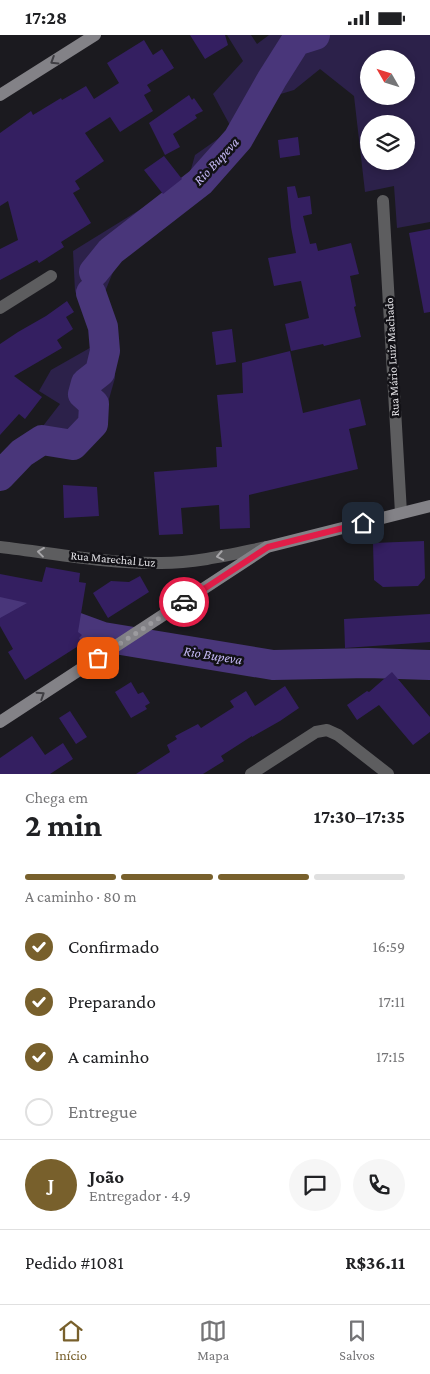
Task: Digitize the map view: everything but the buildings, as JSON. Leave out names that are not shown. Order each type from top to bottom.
[{"type":"main road","points":[[0,95],[95,35]]},
{"type":"main road","name":"Rua Marechal Luz","points":[[268,547],[430,506]]},
{"type":"main road","points":[[0,722],[268,547]]},
{"type":"street","name":"Rua Mário Luiz Machado","points":[[383,201],[401,513]]},
{"type":"street","points":[[0,308],[51,276]]},
{"type":"street","name":"Rua Marechal Luz","points":[[0,547],[127,562],[162,563],[200,560],[268,547]]},
{"type":"street","points":[[251,774],[316,732],[327,729],[338,735],[388,774]]},
{"type":"shaded area","points":[[227,35],[251,35],[257,44],[269,35],[430,35],[430,222],[397,228],[394,186],[365,192],[362,170],[415,170],[415,115],[360,115],[360,148],[354,96],[320,69],[294,90],[274,96],[245,139],[197,199],[118,260],[104,294],[115,326],[115,378],[99,434],[79,448],[37,450],[14,471],[0,488],[0,462],[26,433],[36,435],[60,404],[39,391],[51,370],[95,345],[75,291],[73,251],[188,180],[195,155],[232,129],[213,94],[243,61]]},
{"type":"waterway","name":"Rio Bupeva","points":[[94,272],[111,251],[200,182],[238,139],[296,41],[315,35]]},
{"type":"waterway","name":"Rio Bupeva","points":[[0,476],[22,453],[42,440],[73,445],[93,424],[94,404],[83,394],[86,383],[100,372],[105,351],[103,327],[91,293]]},
{"type":"waterway","name":"Rio Bupeva","points":[[0,608],[13,609],[51,618],[103,637],[273,665],[368,663],[430,665]]},
{"type":"way so far","points":[[98,658],[184,602]]},
{"type":"route","points":[[184,602],[268,547],[363,523]]}]
